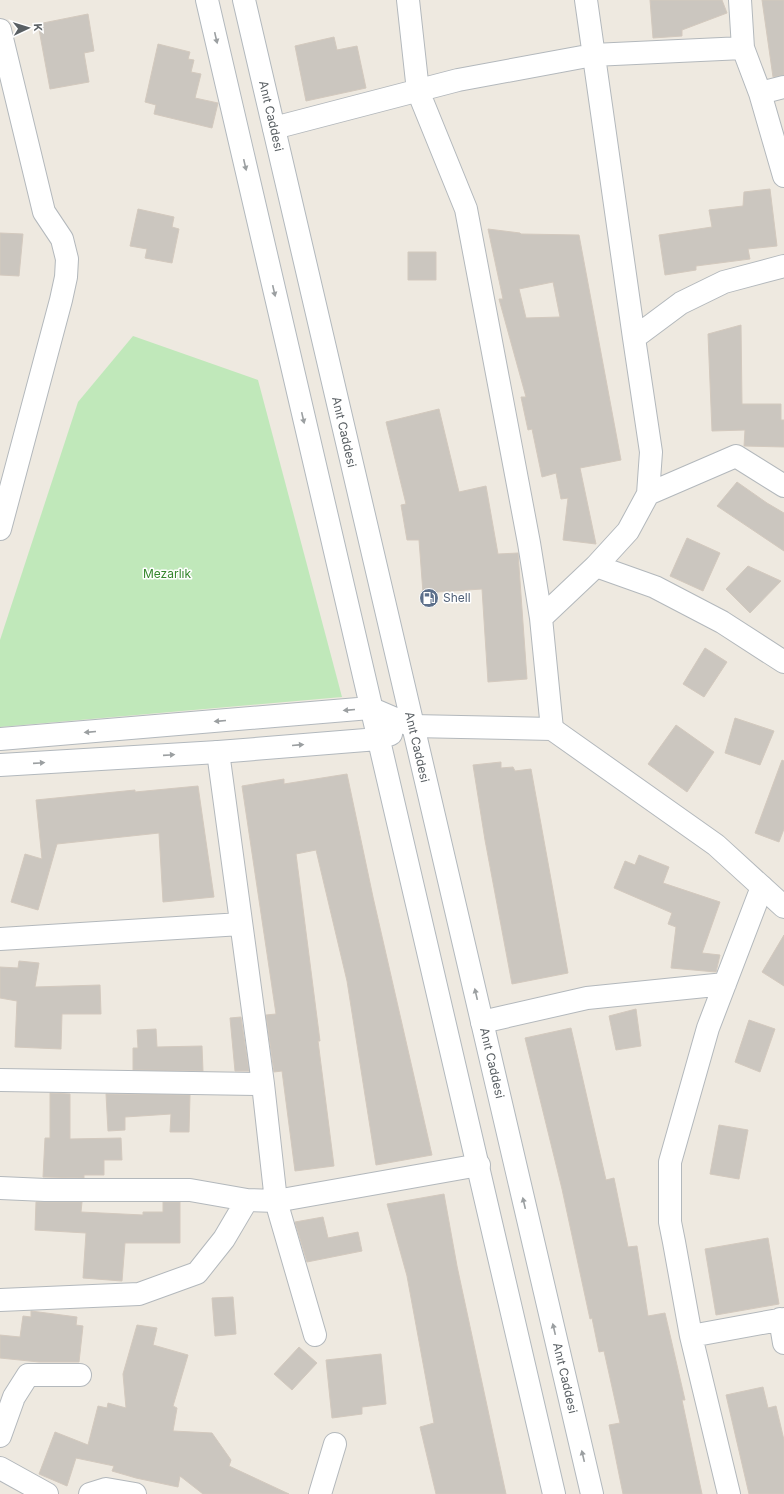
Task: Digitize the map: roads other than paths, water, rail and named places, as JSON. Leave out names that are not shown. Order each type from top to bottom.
[{"type":"street","points":[[207,0],[370,708],[554,1494]]},
{"type":"street","name":"Anıt Caddesi","points":[[244,0],[592,1494]]},
{"type":"street","points":[[408,0],[418,90],[466,209],[529,544],[541,618],[552,729]]},
{"type":"street","points":[[541,618],[596,566],[628,531],[648,494],[651,452],[592,55],[586,0]]},
{"type":"street","points":[[740,0],[744,48],[760,93],[784,176]]},
{"type":"street","points":[[0,30],[6,78],[44,212],[62,239],[66,259],[66,277],[0,529]]},
{"type":"street","points":[[274,128],[458,80],[592,55],[744,48]]},
{"type":"street","points":[[760,93],[784,87]]},
{"type":"street","points":[[634,338],[681,303],[724,282],[784,266]]},
{"type":"street","points":[[648,494],[736,456],[784,486]]},
{"type":"street","points":[[596,566],[655,587],[722,622],[784,662]]},
{"type":"street","points":[[0,739],[370,708],[412,726],[552,729],[716,845],[784,907]]},
{"type":"street","points":[[0,765],[218,752],[378,739],[412,726]]},
{"type":"street","points":[[218,752],[263,1084],[276,1201],[315,1335]]},
{"type":"street","points":[[729,1494],[691,1336],[670,1222],[670,1162],[708,1028],[762,887]]},
{"type":"street","points":[[0,939],[241,924]]},
{"type":"street","points":[[482,1022],[587,998],[725,984]]},
{"type":"street","points":[[0,1080],[263,1084]]},
{"type":"street","points":[[0,1188],[45,1190],[190,1190],[247,1200],[276,1201],[478,1165]]},
{"type":"street","points":[[0,1300],[139,1294],[197,1273],[224,1239],[247,1200]]},
{"type":"street","points":[[691,1336],[782,1319],[784,1344]]},
{"type":"street","points":[[0,1436],[14,1397],[28,1375],[80,1375]]},
{"type":"street","points":[[320,1494],[335,1444]]},
{"type":"street","points":[[0,1468],[47,1494]]},
{"type":"street","points":[[90,1494],[106,1489],[135,1494]]},
{"type":"place","name":"Shell","points":[[429,598]]},
{"type":"park label","name":"Mezarlık","points":[[167,574]]}]
